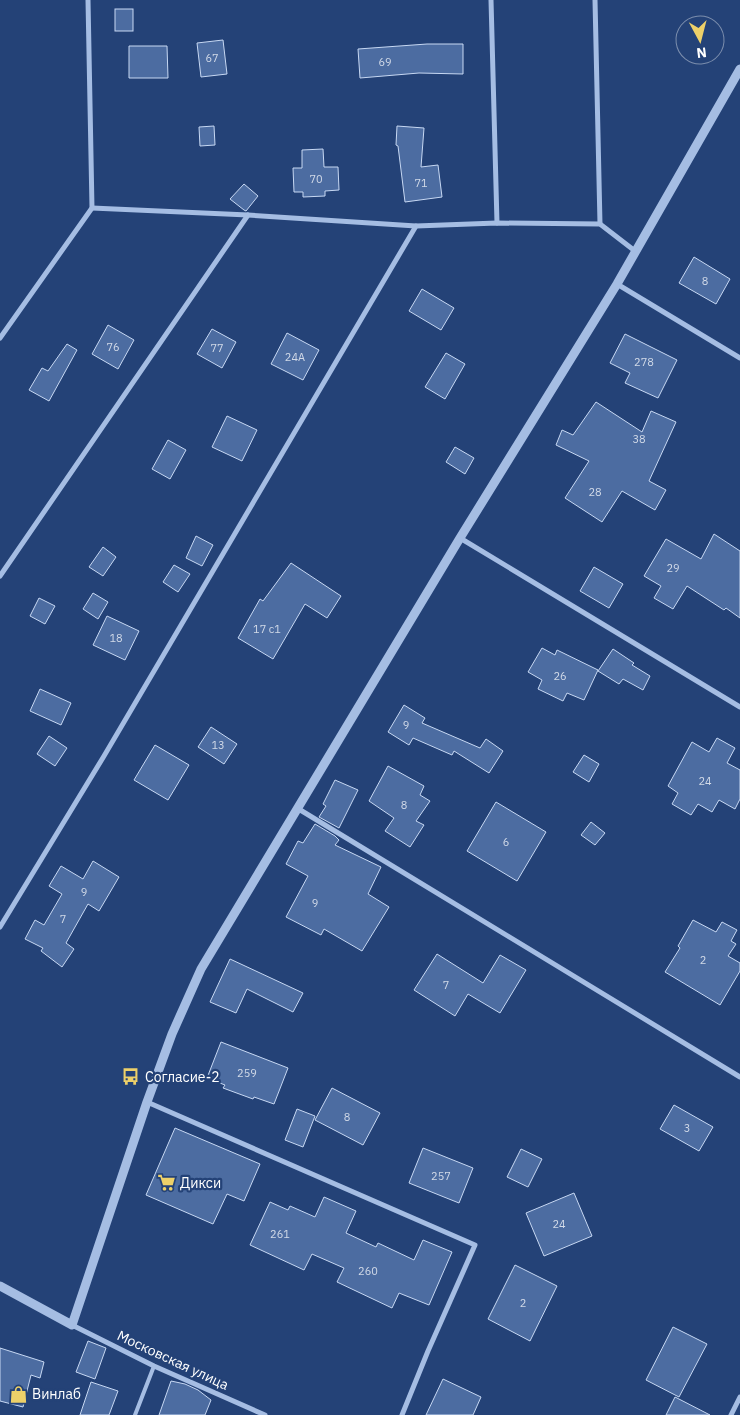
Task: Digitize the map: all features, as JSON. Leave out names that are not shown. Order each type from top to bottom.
[{"type":"street","points":[[0,338],[92,208],[88,0]]},
{"type":"street","points":[[491,0],[497,222]]},
{"type":"street","points":[[595,0],[600,224]]},
{"type":"street","points":[[0,1286],[72,1324],[147,1102],[172,1034],[201,969],[460,538],[617,284],[740,69]]},
{"type":"street","points":[[92,208],[248,214],[416,226],[497,222],[600,224],[635,251]]},
{"type":"street","points":[[0,576],[248,214]]},
{"type":"street","points":[[0,927],[99,765],[416,226]]},
{"type":"street","points":[[617,284],[740,358]]},
{"type":"street","points":[[460,538],[740,707]]},
{"type":"street","points":[[297,808],[740,1077]]},
{"type":"street","points":[[147,1102],[475,1245],[402,1415]]},
{"type":"street","name":"Московская улица","points":[[72,1324],[154,1366],[265,1415]]},
{"type":"street","points":[[731,1415],[740,1397]]},
{"type":"lane","points":[[135,1415],[154,1366]]},
{"type":"building","points":[[115,9],[133,9],[133,31],[115,31]]},
{"type":"building","points":[[223,40],[227,74],[201,77],[197,43]]},
{"type":"building","points":[[427,44],[463,44],[463,74],[419,73],[360,78],[358,49]]},
{"type":"building","points":[[129,46],[167,46],[168,78],[129,78]]},
{"type":"building","points":[[214,126],[215,145],[200,146],[199,127]]},
{"type":"building","points":[[397,126],[424,128],[421,167],[438,165],[442,197],[405,202],[398,146],[396,145]]},
{"type":"building","points":[[323,149],[324,167],[338,167],[339,190],[325,191],[325,196],[303,197],[303,192],[294,192],[293,168],[302,168],[302,150]]},
{"type":"building","points":[[244,184],[258,196],[246,211],[230,199]]},
{"type":"building","points":[[694,257],[730,279],[716,304],[679,283]]},
{"type":"building","points":[[422,289],[454,308],[441,330],[409,311]]},
{"type":"building","points":[[108,325],[134,340],[118,369],[92,354]]},
{"type":"building","points":[[212,329],[236,342],[222,368],[197,354]]},
{"type":"building","points":[[287,333],[319,350],[303,380],[271,364]]},
{"type":"building","points":[[625,334],[677,360],[658,398],[625,383],[630,373],[610,363]]},
{"type":"building","points":[[67,344],[77,350],[49,401],[29,390],[42,368],[48,371]]},
{"type":"building","points":[[446,353],[465,364],[445,399],[425,387]]},
{"type":"building","points":[[596,402],[642,432],[651,411],[676,422],[649,481],[666,490],[655,510],[622,491],[602,522],[565,498],[589,461],[556,445],[562,430],[573,435]]},
{"type":"building","points":[[227,416],[257,430],[242,461],[212,447]]},
{"type":"building","points":[[168,440],[186,450],[170,479],[152,469]]},
{"type":"building","points":[[455,447],[474,458],[465,474],[446,462]]},
{"type":"building","points":[[714,534],[740,551],[740,618],[687,586],[673,609],[654,598],[661,586],[644,576],[666,539],[701,559]]},
{"type":"building","points":[[196,536],[213,545],[202,566],[186,558]]},
{"type":"building","points":[[103,547],[116,557],[103,576],[89,567]]},
{"type":"building","points":[[291,563],[341,596],[327,618],[305,604],[273,659],[238,638],[260,599],[263,601]]},
{"type":"building","points":[[174,565],[190,574],[178,592],[163,582]]},
{"type":"building","points":[[594,567],[623,584],[609,608],[580,591]]},
{"type":"building","points":[[93,593],[108,602],[98,619],[83,609]]},
{"type":"building","points":[[39,598],[55,606],[45,624],[30,616]]},
{"type":"building","points":[[107,616],[139,631],[125,660],[93,645]]},
{"type":"building","points":[[542,648],[555,655],[557,650],[598,670],[584,700],[567,693],[563,701],[538,689],[542,680],[528,672]]},
{"type":"building","points":[[613,649],[634,663],[632,665],[650,676],[643,690],[623,679],[619,684],[598,671]]},
{"type":"building","points":[[40,689],[71,703],[61,725],[30,711]]},
{"type":"building","points":[[404,705],[425,718],[422,723],[480,748],[486,739],[503,751],[489,773],[454,751],[452,755],[413,738],[409,745],[388,732]]},
{"type":"building","points":[[211,727],[237,744],[224,764],[198,747]]},
{"type":"building","points":[[49,736],[67,748],[55,766],[37,754]]},
{"type":"building","points":[[717,738],[735,748],[727,763],[740,770],[740,799],[735,809],[719,800],[712,812],[698,804],[691,815],[672,804],[678,793],[668,786],[692,742],[709,752]]},
{"type":"building","points":[[155,745],[189,765],[168,800],[134,780]]},
{"type":"building","points":[[584,755],[599,764],[589,782],[573,772]]},
{"type":"building","points":[[388,766],[424,786],[420,795],[430,801],[416,821],[424,825],[410,847],[385,831],[394,818],[369,801]]},
{"type":"building","points":[[335,780],[358,790],[339,828],[319,817],[326,806],[323,804]]},
{"type":"building","points":[[496,802],[546,832],[517,881],[467,851]]},
{"type":"building","points":[[591,822],[605,833],[595,845],[581,835]]},
{"type":"building","points":[[315,824],[339,840],[335,845],[381,867],[368,894],[389,907],[362,951],[324,929],[321,935],[286,917],[308,876],[286,864],[298,841],[303,843]]},
{"type":"building","points":[[93,861],[119,877],[99,911],[88,904],[66,943],[74,949],[62,967],[41,951],[43,948],[25,939],[35,920],[44,925],[62,894],[49,886],[61,866],[83,879]]},
{"type":"building","points":[[693,920],[716,932],[722,922],[737,930],[731,941],[736,944],[728,956],[740,963],[740,971],[720,1005],[665,972],[680,948],[678,946]]},
{"type":"building","points":[[437,954],[483,983],[500,955],[526,970],[500,1013],[468,994],[455,1016],[414,990]]},
{"type":"building","points":[[230,959],[303,993],[293,1012],[247,989],[236,1013],[210,1002]]},
{"type":"building","points":[[221,1042],[288,1068],[274,1104],[254,1097],[253,1099],[223,1088],[225,1085],[207,1078]]},
{"type":"building","points":[[332,1088],[380,1113],[363,1145],[315,1120]]},
{"type":"building","points":[[674,1105],[713,1127],[699,1151],[660,1129]]},
{"type":"building","points":[[297,1109],[315,1116],[303,1147],[285,1140]]},
{"type":"building","points":[[175,1128],[260,1164],[244,1201],[227,1194],[213,1224],[146,1195]]},
{"type":"building","points":[[423,1148],[473,1168],[459,1203],[409,1183]]},
{"type":"building","points":[[521,1149],[542,1159],[528,1187],[507,1177]]},
{"type":"building","points":[[574,1193],[592,1236],[544,1256],[526,1213]]},
{"type":"building","points":[[324,1197],[356,1211],[346,1233],[376,1247],[378,1243],[414,1260],[423,1240],[452,1252],[429,1305],[399,1293],[392,1308],[337,1282],[344,1268],[312,1254],[304,1270],[250,1245],[270,1202],[288,1210],[290,1206],[315,1217]]},
{"type":"building","points":[[515,1265],[557,1286],[530,1341],[488,1319]]},
{"type":"building","points":[[673,1327],[707,1344],[679,1397],[646,1380]]},
{"type":"building","points":[[88,1341],[106,1348],[95,1379],[76,1372]]},
{"type":"building","points":[[0,1348],[44,1362],[40,1378],[31,1375],[23,1407],[0,1401]]},
{"type":"building","points":[[443,1379],[481,1397],[473,1415],[426,1415]]},
{"type":"building","points":[[171,1381],[185,1384],[198,1390],[211,1400],[205,1415],[159,1415]]},
{"type":"building","points":[[91,1382],[118,1391],[109,1415],[80,1415]]},
{"type":"building","points":[[675,1397],[710,1415],[666,1415]]},
{"type":"place","name":"Согласие-2","points":[[131,1077]]},
{"type":"place","name":"Дикси","points":[[166,1183]]},
{"type":"place","name":"Винлаб","points":[[18,1394]]}]
